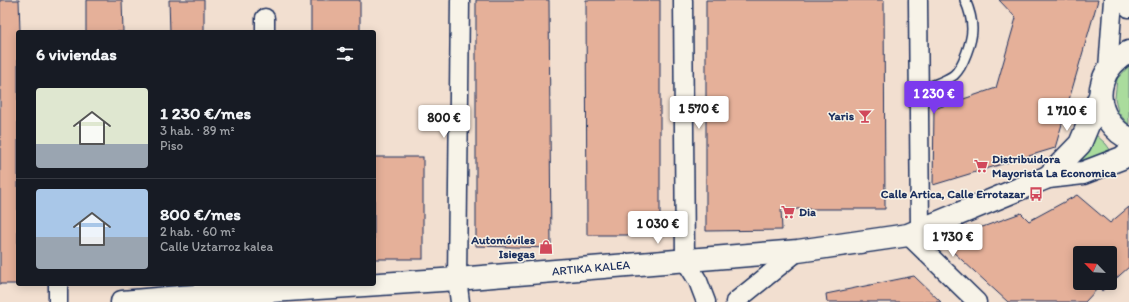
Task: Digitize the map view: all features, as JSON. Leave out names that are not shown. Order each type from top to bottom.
[{"type":"street","points":[[460,0],[457,279],[460,302]]},
{"type":"street","points":[[683,0],[685,260],[698,281],[706,302]]},
{"type":"street","points":[[918,0],[918,92],[914,232],[977,302]]},
{"type":"street","points":[[1108,69],[1113,0]]},
{"type":"street","points":[[1122,0],[1129,8]]},
{"type":"street","points":[[1108,69],[1119,56],[1129,52]]},
{"type":"street","name":"ARTIKA KALEA","points":[[1048,177],[1080,144],[1100,96],[1102,82],[1108,69]]},
{"type":"street","points":[[1100,96],[1104,112],[1113,127],[1129,138]]},
{"type":"street","name":"ARTIKA KALEA","points":[[376,283],[457,279],[798,251],[914,232],[1048,177],[1083,173],[1122,158],[1129,152]]},
{"type":"street","points":[[735,302],[798,251]]},
{"type":"street","points":[[58,286],[58,302]]},
{"type":"street","name":"ARTIKA KALEA","points":[[122,302],[264,288],[307,286]]},
{"type":"lane","points":[[918,92],[954,74],[962,66],[972,30],[969,8],[965,0]]},
{"type":"green space","points":[[1129,66],[1129,125],[1118,112],[1115,98],[1117,79]]},
{"type":"green space","points":[[1095,134],[1111,151],[1081,165],[1073,162]]},
{"type":"building","points":[[0,0],[19,0],[20,30],[16,30],[16,284],[0,284]]},
{"type":"building","points":[[86,0],[122,0],[123,30],[86,30]]},
{"type":"building","points":[[169,0],[204,0],[204,30],[170,30]]},
{"type":"building","points":[[311,0],[360,0],[360,30],[311,30]]},
{"type":"building","points":[[476,0],[549,0],[551,248],[476,246]]},
{"type":"building","points":[[586,0],[660,0],[660,235],[587,235]]},
{"type":"building","points":[[706,0],[884,0],[885,209],[781,209],[782,230],[706,231]]},
{"type":"building","points":[[999,0],[1098,0],[1055,148],[933,185],[934,109],[996,88],[1016,18]]},
{"type":"building","points":[[376,157],[423,157],[423,259],[376,259]]},
{"type":"building","points":[[1077,195],[1110,223],[1129,207],[1129,267],[1117,278],[1117,246],[1073,246],[1073,290],[1096,290],[1085,302],[1008,302],[952,251],[955,237],[1021,213],[1029,221]]},
{"type":"building","points":[[914,276],[941,302],[827,302],[826,294]]},
{"type":"place","name":"Yaris","points":[[865,116]]},
{"type":"place","name":"Distribuidora Mayorista La Economica","points":[[981,166]]},
{"type":"place","name":"Calle Artica, Calle Errotazar","points":[[1036,194]]},
{"type":"place","name":"Dia","points":[[788,212]]},
{"type":"place","name":"Automóviles Isiegas","points":[[546,247]]}]
